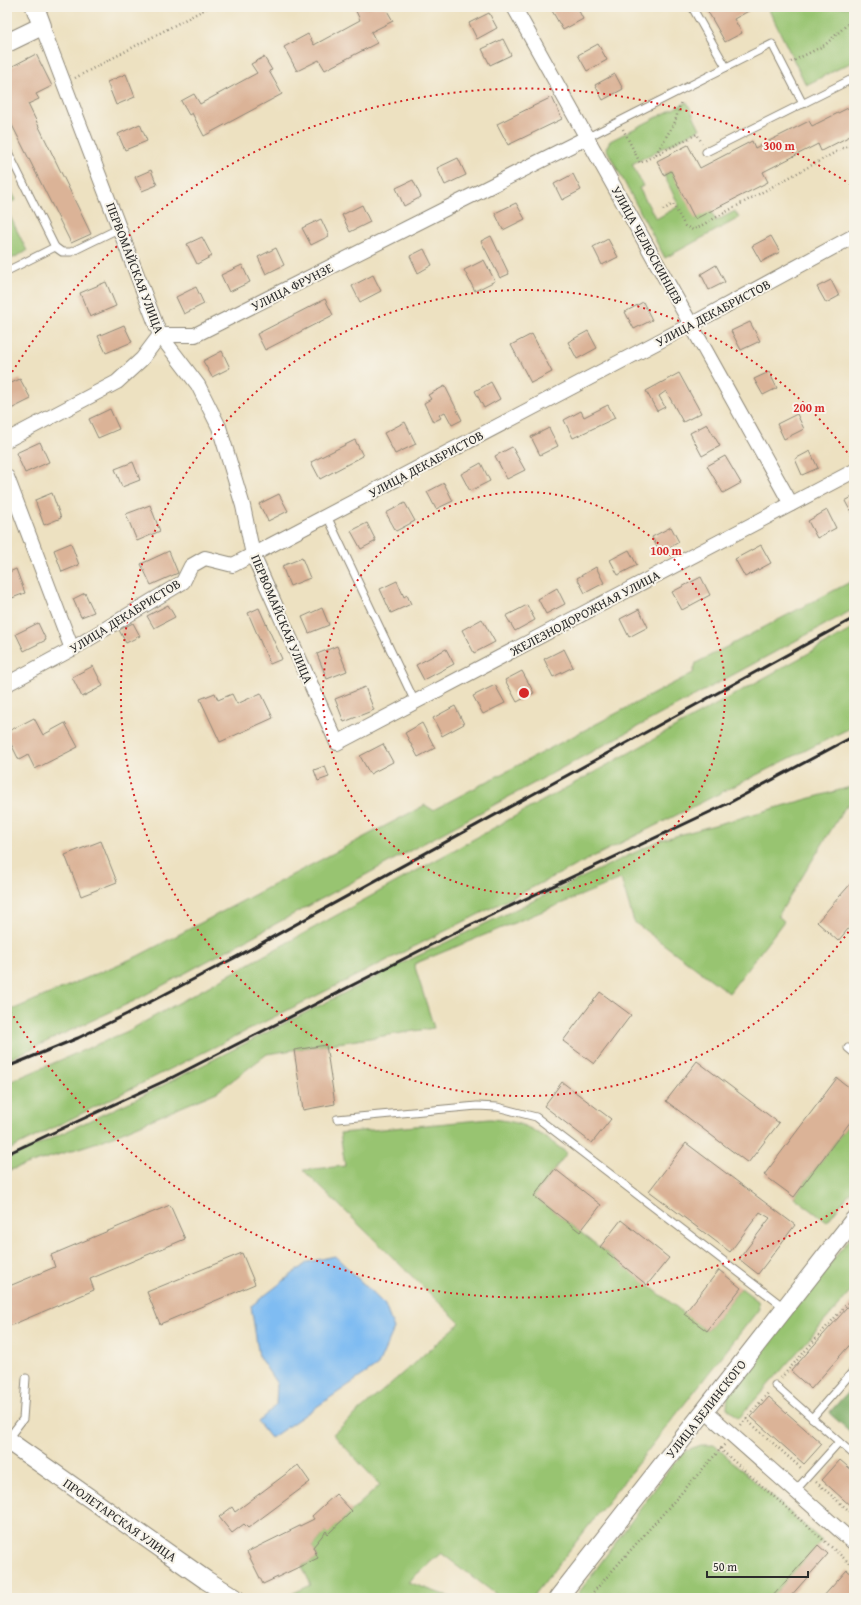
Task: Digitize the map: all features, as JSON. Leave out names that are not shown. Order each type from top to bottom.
[{"type":"street","name":"ПЕРВОМАЙСКАЯ УЛИЦА","points":[[35,7],[160,335],[198,385],[219,426],[243,506],[253,555],[337,743]]},
{"type":"street","name":"УЛИЦА ЧЕЛЮСКИНЦЕВ","points":[[514,7],[588,137],[791,504]]},
{"type":"street","points":[[7,43],[42,26]]},
{"type":"street","name":"УЛИЦА ФРУНЗЕ","points":[[160,335],[195,335],[588,137]]},
{"type":"street","name":"УЛИЦА ДЕКАБРИСТОВ","points":[[7,684],[72,649],[183,582],[191,566],[205,558],[233,565],[692,324],[854,236]]},
{"type":"street","points":[[7,440],[117,382],[142,358],[160,335]]},
{"type":"street","name":"ЖЕЛЕЗНОДОРОЖНАЯ УЛИЦА","points":[[337,743],[854,471]]},
{"type":"street","points":[[7,477],[72,649]]},
{"type":"street","name":"УЛИЦА БЕЛИНСКОГО","points":[[558,1598],[854,1220]]},
{"type":"street","points":[[705,1411],[854,1543]]},
{"type":"street","name":"ПРОЛЕТАРСКАЯ УЛИЦА","points":[[7,1440],[206,1580],[235,1598]]},
{"type":"lane","points":[[692,7],[726,67]]},
{"type":"lane","points":[[588,137],[772,44],[803,104]]},
{"type":"lane","points":[[706,152],[854,78]]},
{"type":"lane","points":[[7,150],[55,247],[62,252],[71,252],[120,228]]},
{"type":"lane","points":[[7,271],[55,247]]},
{"type":"lane","points":[[327,516],[415,702]]},
{"type":"lane","points":[[338,1119],[477,1106],[497,1107],[536,1117],[785,1308]]},
{"type":"lane","points":[[812,1418],[854,1370]]},
{"type":"lane","points":[[7,1440],[23,1419],[26,1378]]},
{"type":"lane","points":[[775,1385],[854,1455]]},
{"type":"lane","points":[[796,1491],[840,1442]]},
{"type":"path","points":[[64,84],[209,7]]},
{"type":"path","points":[[783,66],[825,45],[854,18]]},
{"type":"path","points":[[656,154],[675,122],[681,107],[681,90]]},
{"type":"path","points":[[619,121],[640,163],[697,134],[706,152]]},
{"type":"path","points":[[662,210],[674,204],[685,226],[693,230],[854,142]]},
{"type":"path","points":[[588,1598],[854,1296]]},
{"type":"path","points":[[746,1419],[854,1515]]},
{"type":"path","points":[[720,1449],[854,1567]]},
{"type":"green space","points":[[854,7],[854,61],[806,85],[768,8]]},
{"type":"green space","points":[[687,102],[700,129],[632,164],[643,186],[639,188],[656,219],[679,206],[664,175],[671,171],[711,210],[716,221],[735,211],[739,218],[665,258],[606,148],[610,141]]},
{"type":"green space","points":[[7,183],[16,200],[7,204]]},
{"type":"green space","points":[[7,210],[27,251],[7,261]]},
{"type":"green space","points":[[854,580],[854,609],[134,1001],[7,1060],[7,1012],[138,956],[425,805],[433,810],[693,673],[696,663]]},
{"type":"green space","points":[[854,628],[854,726],[7,1151],[7,1083],[128,1031]]},
{"type":"green space","points":[[854,786],[854,798],[844,809],[778,916],[784,921],[729,993],[634,922],[621,879],[414,964],[434,1028],[267,1054],[217,1092],[101,1141],[7,1171],[7,1159],[140,1097],[407,961],[661,840]]},
{"type":"green space","points":[[854,1117],[854,1187],[827,1222],[794,1197]]},
{"type":"green space","points":[[490,1119],[523,1125],[540,1134],[567,1153],[534,1196],[707,1331],[741,1288],[758,1301],[759,1309],[532,1598],[501,1598],[441,1553],[408,1582],[453,1598],[293,1598],[289,1595],[311,1585],[302,1566],[318,1558],[313,1547],[326,1531],[328,1533],[380,1485],[333,1434],[460,1323],[303,1170],[345,1166],[340,1133]]},
{"type":"green space","points":[[854,1233],[854,1288],[739,1418],[727,1408],[728,1394]]},
{"type":"green space","points":[[854,1385],[854,1435],[829,1413]]},
{"type":"green space","points":[[701,1445],[714,1445],[822,1541],[771,1598],[575,1598],[673,1464],[687,1450]]},
{"type":"water","points":[[335,1256],[385,1305],[394,1329],[378,1365],[271,1438],[258,1422],[276,1405],[277,1384],[259,1357],[251,1306],[308,1262]]},
{"type":"building","points":[[359,7],[385,7],[393,21],[371,32],[377,43],[325,70],[319,60],[297,71],[284,47],[308,34],[314,45],[360,20],[355,9]]},
{"type":"building","points":[[554,7],[577,7],[583,19],[563,30],[551,9]]},
{"type":"building","points":[[756,7],[734,19],[742,33],[725,42],[706,8]]},
{"type":"building","points":[[489,13],[497,28],[477,39],[469,23]]},
{"type":"building","points":[[503,39],[511,55],[490,65],[482,49]]},
{"type":"building","points":[[598,44],[607,60],[587,71],[578,55]]},
{"type":"building","points":[[36,54],[52,86],[36,94],[39,99],[28,104],[91,234],[71,243],[7,115],[7,69]]},
{"type":"building","points":[[264,57],[272,70],[269,71],[282,94],[204,136],[192,113],[189,115],[181,101],[194,94],[200,104],[257,73],[251,64]]},
{"type":"building","points":[[126,74],[135,97],[116,105],[107,82]]},
{"type":"building","points":[[615,74],[623,89],[603,100],[595,85]]},
{"type":"building","points":[[552,97],[562,119],[508,145],[497,124]]},
{"type":"building","points":[[854,105],[854,134],[821,151],[818,144],[763,172],[768,182],[695,219],[671,171],[664,175],[657,161],[688,145],[700,168],[752,141],[755,148],[809,121],[812,126]]},
{"type":"building","points":[[140,124],[147,141],[125,150],[118,134]]},
{"type":"building","points":[[458,158],[466,175],[445,185],[437,168]]},
{"type":"building","points":[[151,170],[157,185],[142,191],[135,177]]},
{"type":"building","points":[[573,174],[581,190],[562,200],[554,184]]},
{"type":"building","points":[[413,180],[421,197],[404,206],[396,188]]},
{"type":"building","points":[[516,203],[525,219],[503,230],[495,213]]},
{"type":"building","points":[[362,205],[370,222],[350,232],[342,215]]},
{"type":"building","points":[[321,219],[329,236],[311,245],[302,228]]},
{"type":"building","points":[[491,236],[509,274],[500,278],[481,241]]},
{"type":"building","points":[[771,236],[780,252],[761,262],[752,246]]},
{"type":"building","points":[[202,237],[212,256],[197,264],[187,244]]},
{"type":"building","points":[[608,239],[618,257],[602,265],[593,247]]},
{"type":"building","points":[[276,248],[284,265],[266,274],[258,257]]},
{"type":"building","points":[[424,249],[432,265],[418,273],[410,256]]},
{"type":"building","points":[[484,260],[495,281],[475,291],[464,270]]},
{"type":"building","points":[[242,265],[250,282],[229,292],[221,275]]},
{"type":"building","points":[[716,265],[725,282],[709,290],[701,274]]},
{"type":"building","points":[[373,275],[381,291],[360,302],[352,286]]},
{"type":"building","points":[[831,280],[839,296],[826,303],[817,287]]},
{"type":"building","points":[[106,282],[116,306],[90,317],[80,293]]},
{"type":"building","points":[[196,287],[204,304],[184,314],[176,297]]},
{"type":"building","points":[[325,299],[333,315],[265,350],[257,334]]},
{"type":"building","points":[[643,302],[652,320],[634,329],[625,312]]},
{"type":"building","points":[[750,322],[760,341],[741,350],[731,331]]},
{"type":"building","points":[[124,325],[132,342],[106,353],[98,336]]},
{"type":"building","points":[[588,331],[597,348],[577,359],[568,342]]},
{"type":"building","points":[[532,334],[552,372],[531,383],[511,345]]},
{"type":"building","points":[[222,351],[230,368],[212,377],[203,361]]},
{"type":"building","points":[[769,372],[777,388],[763,395],[754,379]]},
{"type":"building","points":[[679,373],[701,413],[683,422],[666,391],[659,396],[665,407],[657,411],[646,391]]},
{"type":"building","points":[[20,379],[31,399],[11,409],[7,401],[7,385]]},
{"type":"building","points":[[491,382],[500,399],[484,408],[475,391]]},
{"type":"building","points":[[445,386],[462,420],[452,425],[445,412],[439,415],[441,418],[433,422],[424,403],[431,399],[428,395]]},
{"type":"building","points":[[608,405],[615,418],[573,438],[564,420],[581,411],[584,417]]},
{"type":"building","points":[[110,409],[119,429],[98,438],[89,419]]},
{"type":"building","points":[[797,414],[804,429],[784,439],[777,424]]},
{"type":"building","points":[[405,422],[416,444],[395,454],[384,433]]},
{"type":"building","points":[[707,424],[720,446],[702,456],[690,433]]},
{"type":"building","points":[[549,428],[558,446],[540,455],[531,437]]},
{"type":"building","points":[[355,440],[363,456],[320,479],[311,462]]},
{"type":"building","points":[[40,442],[49,462],[25,473],[16,453]]},
{"type":"building","points":[[512,447],[525,470],[507,479],[495,456]]},
{"type":"building","points":[[810,451],[818,468],[802,475],[795,459]]},
{"type":"building","points":[[725,456],[741,483],[723,493],[707,466]]},
{"type":"building","points":[[133,462],[140,480],[122,487],[115,469]]},
{"type":"building","points":[[481,463],[490,481],[470,491],[461,474]]},
{"type":"building","points":[[444,483],[453,501],[436,509],[427,492]]},
{"type":"building","points":[[52,493],[61,518],[44,525],[35,500]]},
{"type":"building","points":[[279,494],[288,511],[268,521],[259,504]]},
{"type":"building","points":[[854,496],[854,518],[845,501]]},
{"type":"building","points":[[405,503],[415,521],[396,531],[386,513]]},
{"type":"building","points":[[150,505],[160,531],[137,541],[126,514]]},
{"type":"building","points":[[827,510],[836,528],[817,538],[808,521]]},
{"type":"building","points":[[367,523],[376,541],[361,549],[351,531]]},
{"type":"building","points":[[671,527],[679,542],[660,553],[652,537]]},
{"type":"building","points":[[71,543],[79,565],[62,572],[54,550]]},
{"type":"building","points":[[761,545],[771,563],[745,577],[735,559]]},
{"type":"building","points":[[629,550],[637,565],[618,575],[610,560]]},
{"type":"building","points":[[169,551],[178,573],[151,585],[141,564]]},
{"type":"building","points":[[302,558],[310,578],[290,586],[282,566]]},
{"type":"building","points":[[596,567],[604,583],[585,593],[577,578]]},
{"type":"building","points":[[16,569],[25,593],[7,600],[7,573]]},
{"type":"building","points":[[701,577],[710,595],[682,610],[672,592]]},
{"type":"building","points":[[397,581],[404,597],[407,595],[411,604],[391,613],[380,589]]},
{"type":"building","points":[[557,588],[565,604],[546,614],[538,599]]},
{"type":"building","points":[[85,593],[94,612],[81,617],[73,599]]},
{"type":"building","points":[[168,605],[175,617],[154,628],[147,616]]},
{"type":"building","points":[[527,605],[535,620],[515,631],[506,616]]},
{"type":"building","points":[[259,608],[282,659],[270,664],[248,613]]},
{"type":"building","points":[[322,608],[329,625],[309,633],[302,617]]},
{"type":"building","points":[[639,609],[648,627],[629,637],[620,619]]},
{"type":"building","points":[[482,619],[495,642],[474,653],[462,630]]},
{"type":"building","points":[[38,623],[46,640],[24,651],[16,634]]},
{"type":"building","points":[[133,623],[140,636],[126,643],[119,630]]},
{"type":"building","points":[[337,646],[347,671],[327,679],[317,654]]},
{"type":"building","points":[[446,649],[454,664],[424,680],[416,665]]},
{"type":"building","points":[[564,649],[573,667],[553,677],[544,659]]},
{"type":"building","points":[[93,666],[103,686],[82,697],[72,677]]},
{"type":"building","points":[[522,671],[534,693],[517,702],[505,680]]},
{"type":"building","points":[[495,685],[505,703],[483,714],[473,696]]},
{"type":"building","points":[[365,687],[374,710],[344,722],[335,699]]},
{"type":"building","points":[[215,693],[218,700],[232,694],[237,704],[261,693],[273,718],[220,742],[200,699]]},
{"type":"building","points":[[455,706],[464,724],[442,736],[433,718]]},
{"type":"building","points":[[34,718],[43,735],[65,723],[78,747],[35,769],[28,755],[19,760],[7,736],[7,732]]},
{"type":"building","points":[[422,723],[435,748],[418,757],[405,733]]},
{"type":"building","points":[[383,744],[393,762],[370,774],[360,756]]},
{"type":"building","points":[[325,766],[329,777],[318,781],[314,770]]},
{"type":"building","points":[[101,841],[117,882],[81,896],[65,855]]},
{"type":"building","points":[[854,880],[854,922],[838,941],[817,922]]},
{"type":"building","points":[[600,992],[631,1015],[594,1064],[563,1041]]},
{"type":"building","points":[[326,1045],[335,1104],[303,1110],[294,1050]]},
{"type":"building","points":[[697,1061],[779,1123],[748,1163],[666,1101]]},
{"type":"building","points":[[837,1078],[854,1091],[854,1117],[794,1197],[764,1175]]},
{"type":"building","points":[[562,1082],[611,1119],[592,1143],[544,1106]]},
{"type":"building","points":[[686,1143],[795,1225],[758,1274],[739,1259],[770,1218],[760,1212],[730,1252],[649,1191]]},
{"type":"building","points":[[555,1169],[601,1205],[580,1232],[534,1196]]},
{"type":"building","points":[[170,1205],[185,1239],[90,1279],[94,1290],[7,1327],[7,1287],[55,1267],[51,1255]]},
{"type":"building","points":[[621,1220],[669,1258],[647,1285],[600,1247]]},
{"type":"building","points":[[242,1253],[255,1284],[160,1324],[147,1292]]},
{"type":"building","points":[[719,1270],[741,1288],[707,1331],[684,1314]]},
{"type":"building","points":[[854,1300],[854,1340],[811,1389],[791,1371]]},
{"type":"building","points":[[769,1397],[822,1444],[804,1464],[751,1417]]},
{"type":"building","points":[[840,1460],[854,1472],[854,1509],[822,1480]]},
{"type":"building","points":[[298,1465],[310,1482],[248,1528],[244,1524],[232,1533],[219,1517],[232,1507],[235,1512]]},
{"type":"building","points":[[336,1494],[352,1511],[328,1534],[326,1531],[313,1547],[318,1558],[263,1584],[247,1552],[314,1519],[312,1516]]},
{"type":"building","points":[[818,1545],[828,1554],[789,1598],[771,1598]]},
{"type":"building","points":[[847,1570],[854,1576],[854,1598],[822,1598]]},
{"type":"railway","points":[[7,1067],[78,1038],[238,956],[854,618]]},
{"type":"railway","points":[[7,1154],[171,1078],[468,926],[729,803],[854,736]]}]
